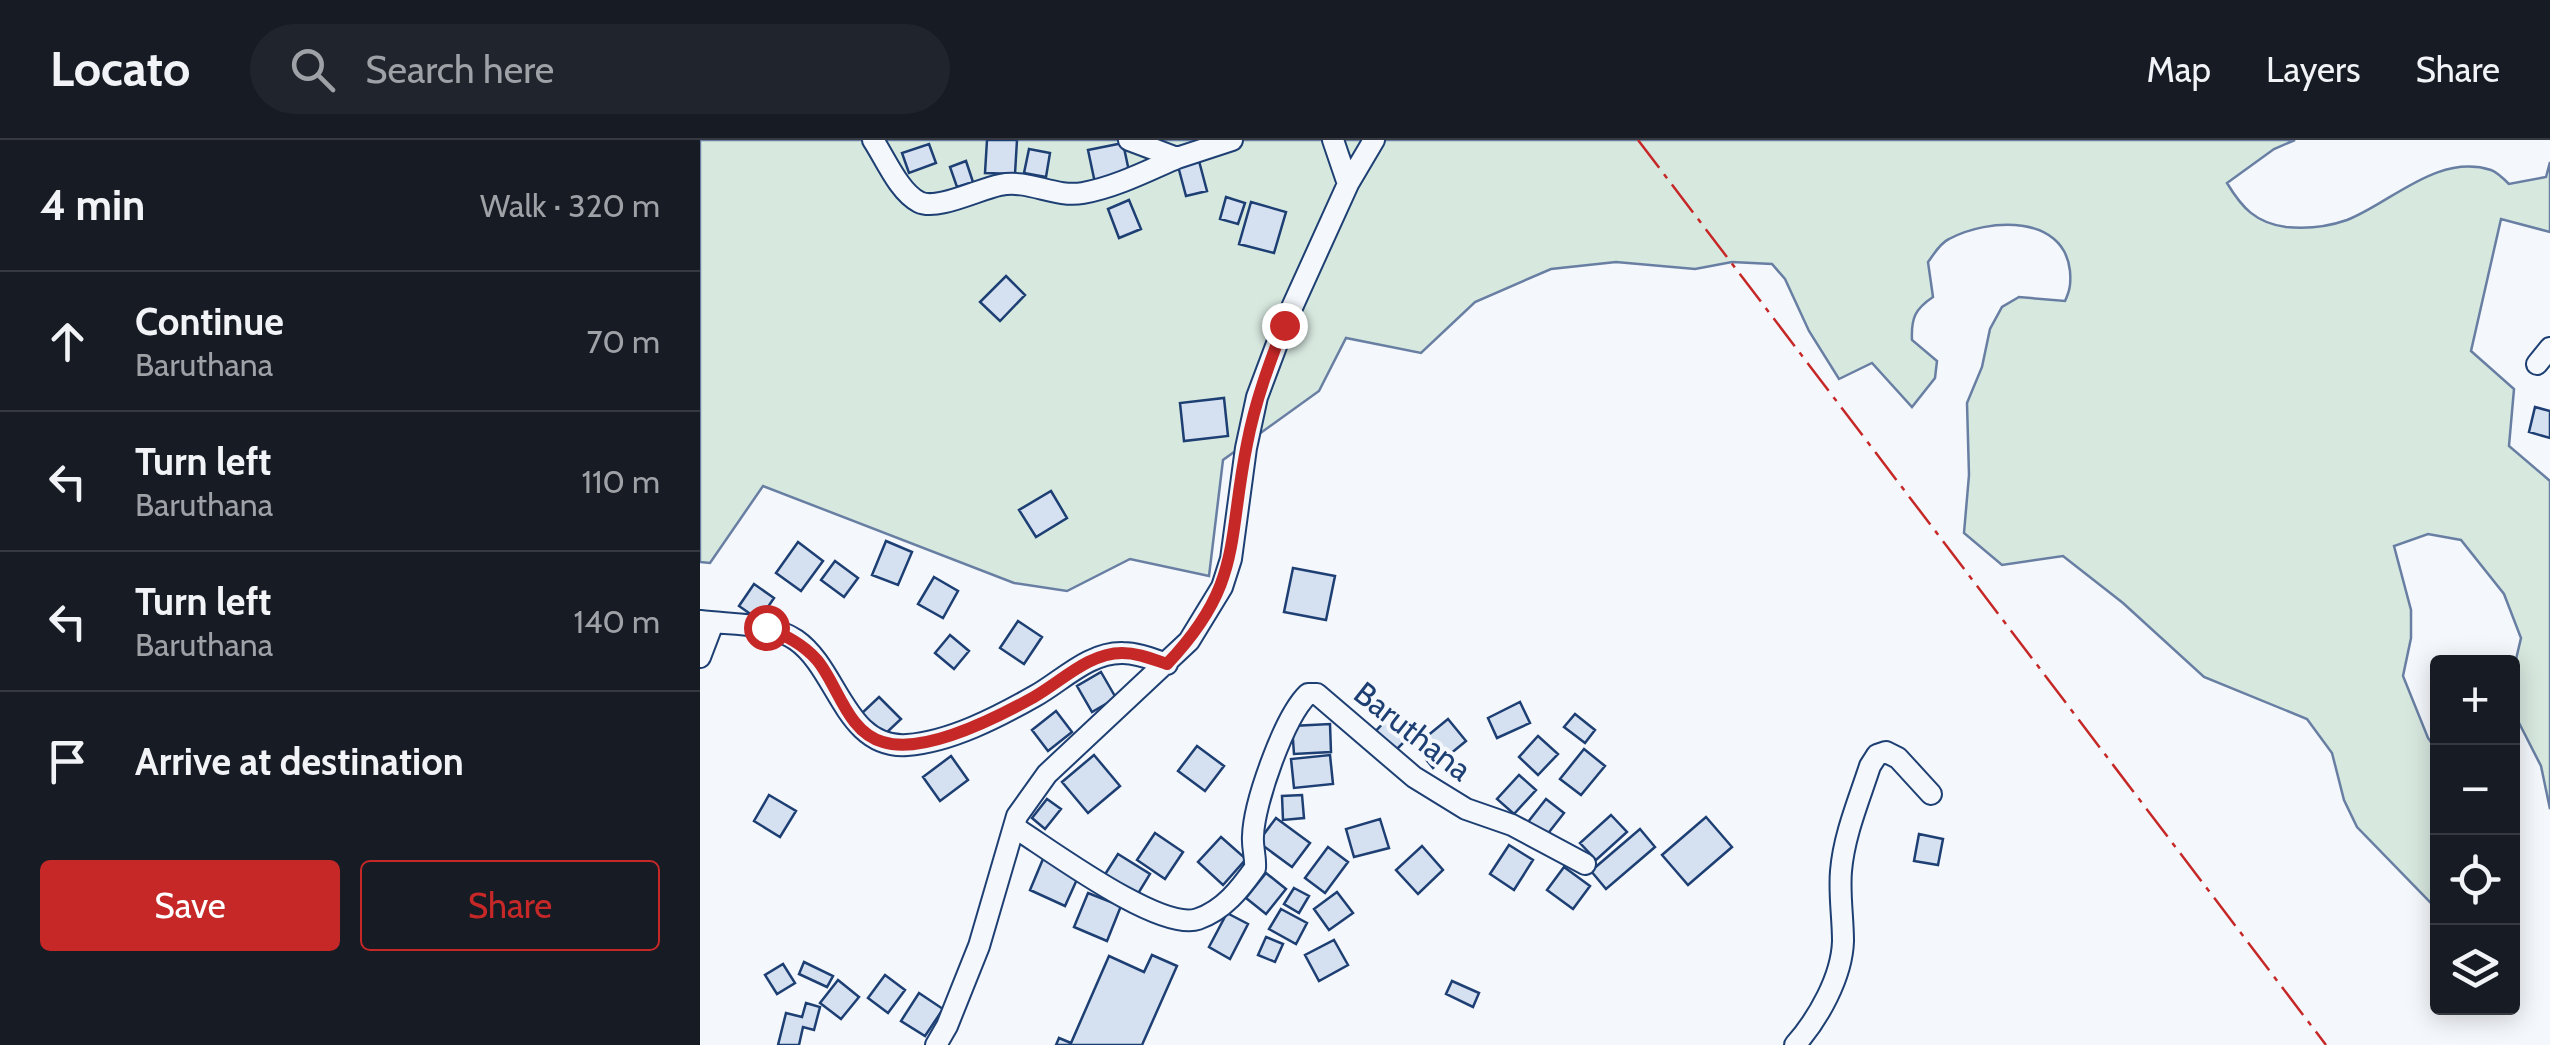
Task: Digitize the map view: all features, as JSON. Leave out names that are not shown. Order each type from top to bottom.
[{"type":"street","points":[[874,140],[911,198],[922,204],[937,204],[1005,184],[1025,184],[1066,194],[1084,193],[1232,140]]},
{"type":"street","points":[[1130,140],[1177,158]]},
{"type":"street","points":[[1333,140],[1348,184]]},
{"type":"street","points":[[936,1045],[948,1026],[979,946],[1017,816],[1048,774],[1167,664],[1205,620],[1222,586],[1231,559],[1257,397],[1284,325],[1348,184],[1374,140]]},
{"type":"street","points":[[700,657],[706,622],[766,627],[796,640],[819,662],[855,722],[880,742],[904,745],[932,740],[975,724],[1037,696],[1105,656],[1120,653],[1167,664]]},
{"type":"street","name":"Baruthana","points":[[1014,826],[1146,909],[1194,920],[1221,907],[1256,868],[1252,838],[1285,725],[1297,705],[1308,694],[1316,694],[1414,777],[1466,809],[1512,825],[1585,864]]},
{"type":"street","points":[[1795,1045],[1810,1029],[1832,985],[1843,946],[1841,872],[1846,840],[1870,766],[1877,755],[1886,752],[1898,758],[1931,794]]},
{"type":"shaded area","points":[[700,140],[2295,140],[2274,149],[2227,183],[2244,207],[2258,218],[2301,228],[2347,220],[2415,182],[2452,168],[2491,170],[2509,184],[2546,177],[2550,162],[2550,232],[2501,219],[2471,351],[2514,389],[2509,446],[2550,481],[2550,809],[2541,766],[2520,725],[2517,655],[2521,638],[2504,594],[2461,540],[2428,534],[2394,546],[2411,610],[2411,638],[2403,676],[2430,741],[2430,902],[2357,827],[2344,800],[2332,753],[2307,719],[2204,677],[2123,603],[2063,556],[2002,565],[1964,533],[1969,475],[1967,403],[1982,367],[1990,329],[2002,307],[2019,297],[2065,301],[2070,287],[2065,252],[2054,239],[2022,226],[1965,232],[1943,243],[1928,262],[1933,297],[1915,315],[1912,340],[1937,361],[1935,378],[1912,407],[1872,363],[1839,379],[1809,331],[1785,279],[1772,264],[1732,262],[1695,269],[1616,262],[1551,269],[1475,302],[1421,353],[1346,338],[1319,391],[1223,460],[1209,576],[1130,559],[1067,591],[1014,583],[763,486],[710,563],[700,562]]},
{"type":"building","points":[[987,140],[1017,140],[1015,174],[985,173]]},
{"type":"building","points":[[1123,143],[1130,176],[1095,183],[1088,150]]},
{"type":"building","points":[[929,144],[936,163],[909,173],[902,153]]},
{"type":"building","points":[[1029,149],[1050,153],[1046,177],[1024,173]]},
{"type":"building","points":[[966,161],[973,182],[957,187],[950,167]]},
{"type":"building","points":[[1199,161],[1207,191],[1186,196],[1178,166]]},
{"type":"building","points":[[1226,197],[1245,203],[1238,224],[1220,219]]},
{"type":"building","points":[[1129,200],[1141,229],[1119,238],[1108,209]]},
{"type":"building","points":[[1251,202],[1286,212],[1274,253],[1239,244]]},
{"type":"building","points":[[1006,276],[1025,295],[1000,321],[980,302]]},
{"type":"building","points":[[1224,398],[1228,436],[1184,441],[1180,403]]},
{"type":"building","points":[[2535,407],[2550,411],[2550,438],[2529,432]]},
{"type":"building","points":[[1051,491],[1067,518],[1036,537],[1019,510]]},
{"type":"building","points":[[886,541],[912,552],[898,585],[872,575]]},
{"type":"building","points":[[798,542],[823,561],[801,591],[776,573]]},
{"type":"building","points":[[835,561],[858,578],[844,597],[821,580]]},
{"type":"building","points":[[1293,568],[1335,576],[1326,620],[1284,612]]},
{"type":"building","points":[[934,577],[958,591],[943,618],[918,604]]},
{"type":"building","points":[[754,584],[774,598],[759,620],[739,606]]},
{"type":"building","points":[[1018,621],[1042,637],[1024,664],[1000,648]]},
{"type":"building","points":[[950,635],[969,651],[954,669],[935,653]]},
{"type":"building","points":[[1101,672],[1116,698],[1092,712],[1077,686]]},
{"type":"building","points":[[879,697],[901,719],[883,736],[862,713]]},
{"type":"building","points":[[1520,702],[1530,723],[1497,738],[1488,718]]},
{"type":"building","points":[[1056,711],[1072,732],[1048,751],[1032,730]]},
{"type":"building","points":[[1575,714],[1595,730],[1585,743],[1564,727]]},
{"type":"building","points":[[1391,715],[1412,734],[1392,754],[1372,735]]},
{"type":"building","points":[[1448,719],[1466,741],[1433,768],[1415,746]]},
{"type":"building","points":[[1330,724],[1331,752],[1294,754],[1292,726]]},
{"type":"building","points":[[1538,736],[1558,754],[1538,775],[1519,757]]},
{"type":"building","points":[[1197,746],[1224,766],[1205,791],[1178,771]]},
{"type":"building","points":[[1584,749],[1605,766],[1581,795],[1560,779]]},
{"type":"building","points":[[1094,755],[1120,786],[1088,813],[1062,782]]},
{"type":"building","points":[[1330,755],[1333,784],[1294,788],[1291,759]]},
{"type":"building","points":[[951,756],[968,780],[940,801],[923,777]]},
{"type":"building","points":[[1519,775],[1536,790],[1514,814],[1497,799]]},
{"type":"building","points":[[769,795],[796,811],[780,837],[754,821]]},
{"type":"building","points":[[1302,795],[1304,818],[1283,820],[1282,796]]},
{"type":"building","points":[[1047,799],[1061,809],[1045,829],[1032,818]]},
{"type":"building","points":[[1546,799],[1564,813],[1546,836],[1528,822]]},
{"type":"building","points":[[1611,815],[1627,832],[1596,860],[1580,843]]},
{"type":"building","points":[[1706,817],[1732,847],[1688,885],[1662,855]]},
{"type":"building","points":[[1276,818],[1310,843],[1292,867],[1258,842]]},
{"type":"building","points":[[1380,819],[1389,848],[1354,857],[1346,829]]},
{"type":"building","points":[[1640,829],[1655,847],[1606,889],[1591,871]]},
{"type":"building","points":[[1155,833],[1183,852],[1165,879],[1137,860]]},
{"type":"building","points":[[1919,834],[1943,839],[1938,865],[1914,861]]},
{"type":"building","points":[[1221,837],[1246,859],[1223,885],[1198,862]]},
{"type":"building","points":[[1509,845],[1533,860],[1514,890],[1490,874]]},
{"type":"building","points":[[1422,846],[1443,870],[1418,894],[1396,870]]},
{"type":"building","points":[[1328,847],[1348,862],[1325,893],[1305,878]]},
{"type":"building","points":[[1118,854],[1150,874],[1136,897],[1104,876]]},
{"type":"building","points":[[1043,859],[1079,875],[1065,906],[1030,890]]},
{"type":"building","points":[[1564,867],[1590,886],[1573,909],[1547,890]]},
{"type":"building","points":[[1266,873],[1286,889],[1266,914],[1246,898]]},
{"type":"building","points":[[1294,888],[1309,896],[1299,913],[1284,904]]},
{"type":"building","points":[[1337,892],[1353,913],[1329,930],[1314,909]]},
{"type":"building","points":[[1088,893],[1121,906],[1107,941],[1074,927]]},
{"type":"building","points":[[1281,909],[1307,923],[1296,944],[1269,929]]},
{"type":"building","points":[[1227,913],[1248,924],[1230,959],[1209,947]]},
{"type":"building","points":[[1266,937],[1283,944],[1275,962],[1258,955]]},
{"type":"building","points":[[1334,940],[1348,965],[1319,981],[1305,955]]},
{"type":"building","points":[[1152,955],[1177,966],[1142,1045],[1056,1045],[1059,1038],[1071,1043],[1109,956],[1144,972]]},
{"type":"building","points":[[804,962],[833,976],[827,987],[799,974]]},
{"type":"building","points":[[783,964],[795,983],[777,994],[765,975]]},
{"type":"building","points":[[885,975],[905,990],[888,1013],[868,998]]},
{"type":"building","points":[[838,980],[859,997],[841,1019],[820,1003]]},
{"type":"building","points":[[1452,981],[1479,993],[1473,1007],[1446,994]]},
{"type":"building","points":[[919,993],[943,1009],[925,1036],[901,1021]]},
{"type":"building","points":[[806,1003],[820,1007],[814,1030],[803,1027],[799,1045],[778,1045],[786,1013],[802,1017]]},
{"type":"power","points":[[1638,140],[2326,1045]]},
{"type":"route","points":[[766,627],[796,640],[819,662],[855,722],[880,742],[904,745],[958,732],[1037,696],[1056,681],[1105,656],[1120,653],[1167,664],[1205,620],[1222,586],[1231,559],[1257,397],[1284,325]]}]
